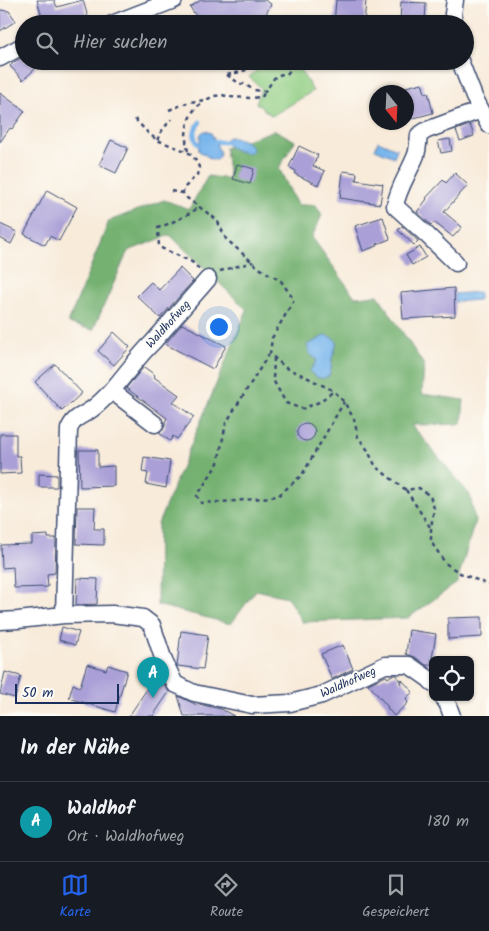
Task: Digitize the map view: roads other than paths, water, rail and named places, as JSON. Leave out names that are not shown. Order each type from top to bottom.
[{"type":"street","points":[[135,15],[174,0]]},
{"type":"street","points":[[453,15],[455,0]]},
{"type":"street","points":[[0,58],[15,50]]},
{"type":"street","points":[[456,263],[395,206],[396,198],[416,154],[419,135],[427,130],[485,118],[474,98],[463,70]]},
{"type":"street","name":"Waldhofweg","points":[[64,615],[69,429],[74,420],[91,409],[112,391],[143,352],[208,278]]},
{"type":"street","points":[[112,391],[155,424]]},
{"type":"street","name":"Waldhofweg","points":[[0,621],[64,615],[112,614],[143,618],[152,625],[164,661],[175,684],[194,693],[252,705],[256,710],[290,704],[322,695],[385,665],[409,665],[429,679]]},
{"type":"street","points":[[446,701],[452,716]]},
{"type":"water","points":[[205,131],[211,133],[219,150],[220,155],[216,160],[210,159],[199,151],[200,135]]},
{"type":"water","points":[[229,137],[243,140],[253,150],[247,153],[233,149],[225,143]]},
{"type":"water","points":[[378,141],[397,149],[394,157],[375,149]]},
{"type":"water","points":[[479,292],[479,300],[454,302],[454,294]]},
{"type":"water","points":[[325,335],[337,342],[329,376],[319,378],[310,371],[317,360],[310,354],[307,345]]},
{"type":"waterway","points":[[198,144],[194,133],[200,122]]},
{"type":"waterway","points":[[215,142],[225,142]]},
{"type":"place","name":"Waldhof","points":[[153,698]]}]
